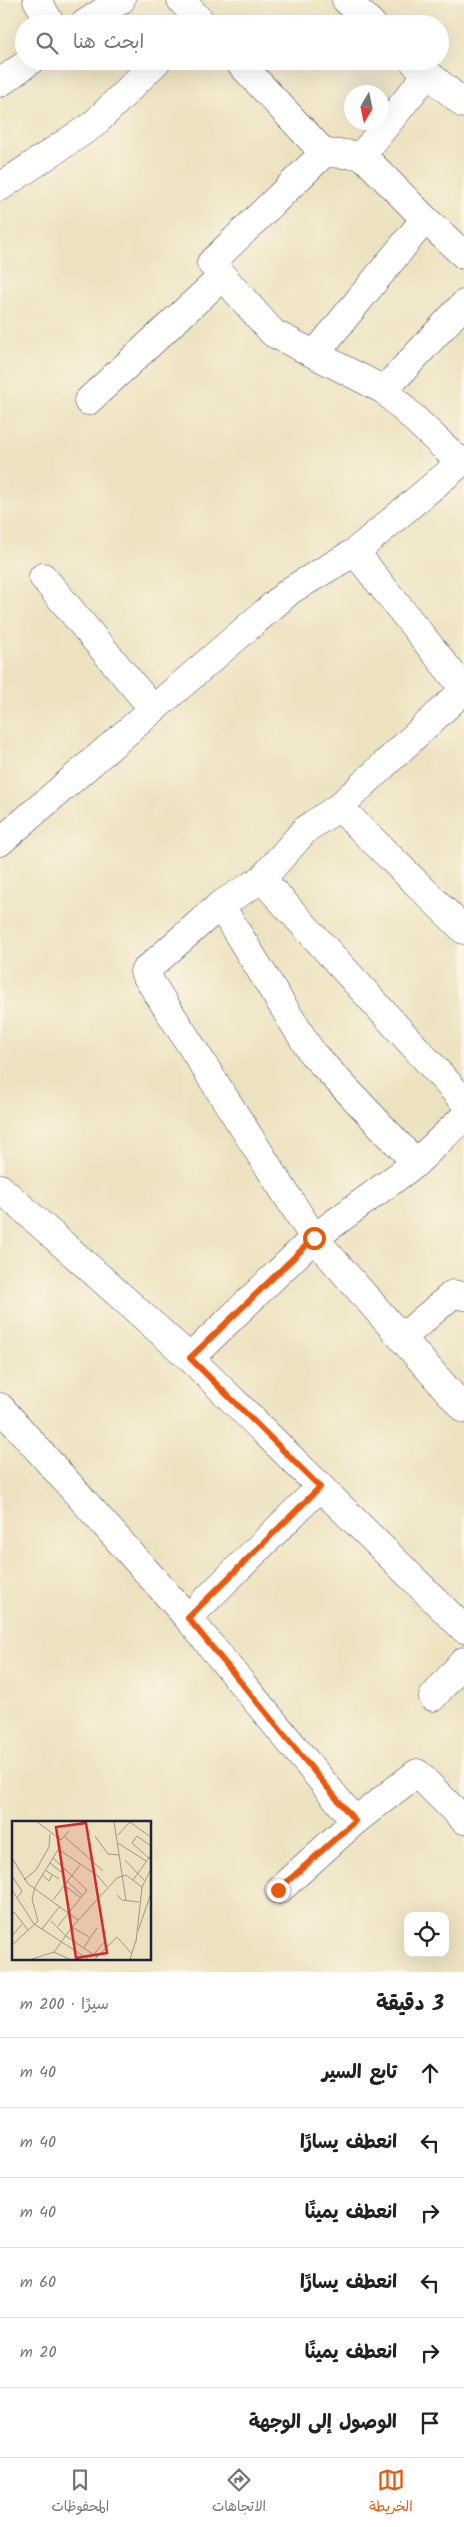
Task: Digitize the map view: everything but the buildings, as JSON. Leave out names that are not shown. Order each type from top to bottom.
[{"type":"street","points":[[37,0],[46,15]]},
{"type":"street","points":[[98,15],[121,0]]},
{"type":"street","points":[[346,0],[362,15]]},
{"type":"street","points":[[0,83],[18,70]]},
{"type":"street","points":[[0,187],[94,124],[148,70]]},
{"type":"street","points":[[246,70],[324,154]]},
{"type":"street","points":[[362,155],[419,70]]},
{"type":"street","points":[[422,70],[464,104]]},
{"type":"street","points":[[0,842],[291,590],[355,552],[463,461],[384,390],[273,333],[211,263],[324,154],[362,155],[425,220],[464,255]]},
{"type":"street","points":[[315,354],[425,220]]},
{"type":"street","points":[[88,401],[222,277]]},
{"type":"street","points":[[384,390],[464,304]]},
{"type":"street","points":[[355,552],[464,690],[339,807],[306,829],[262,879],[220,905],[144,972],[314,1238],[464,1409]]},
{"type":"street","points":[[43,577],[153,709]]},
{"type":"street","points":[[339,807],[464,930]]},
{"type":"street","points":[[262,879],[464,1101]]},
{"type":"street","points":[[220,905],[312,1053],[416,1163]]},
{"type":"street","points":[[190,1358],[314,1238],[416,1163],[464,1117]]},
{"type":"street","points":[[0,1188],[190,1358],[464,1629]]},
{"type":"street","points":[[402,1338],[453,1294],[464,1296]]},
{"type":"street","points":[[0,1407],[188,1618],[355,1821]]},
{"type":"street","points":[[188,1618],[320,1487]]},
{"type":"street","points":[[433,1696],[464,1661]]},
{"type":"street","points":[[278,1890],[355,1821],[417,1773],[464,1820]]},
{"type":"route","points":[[278,1890],[355,1821],[188,1618],[320,1487],[190,1358],[314,1238]]}]
